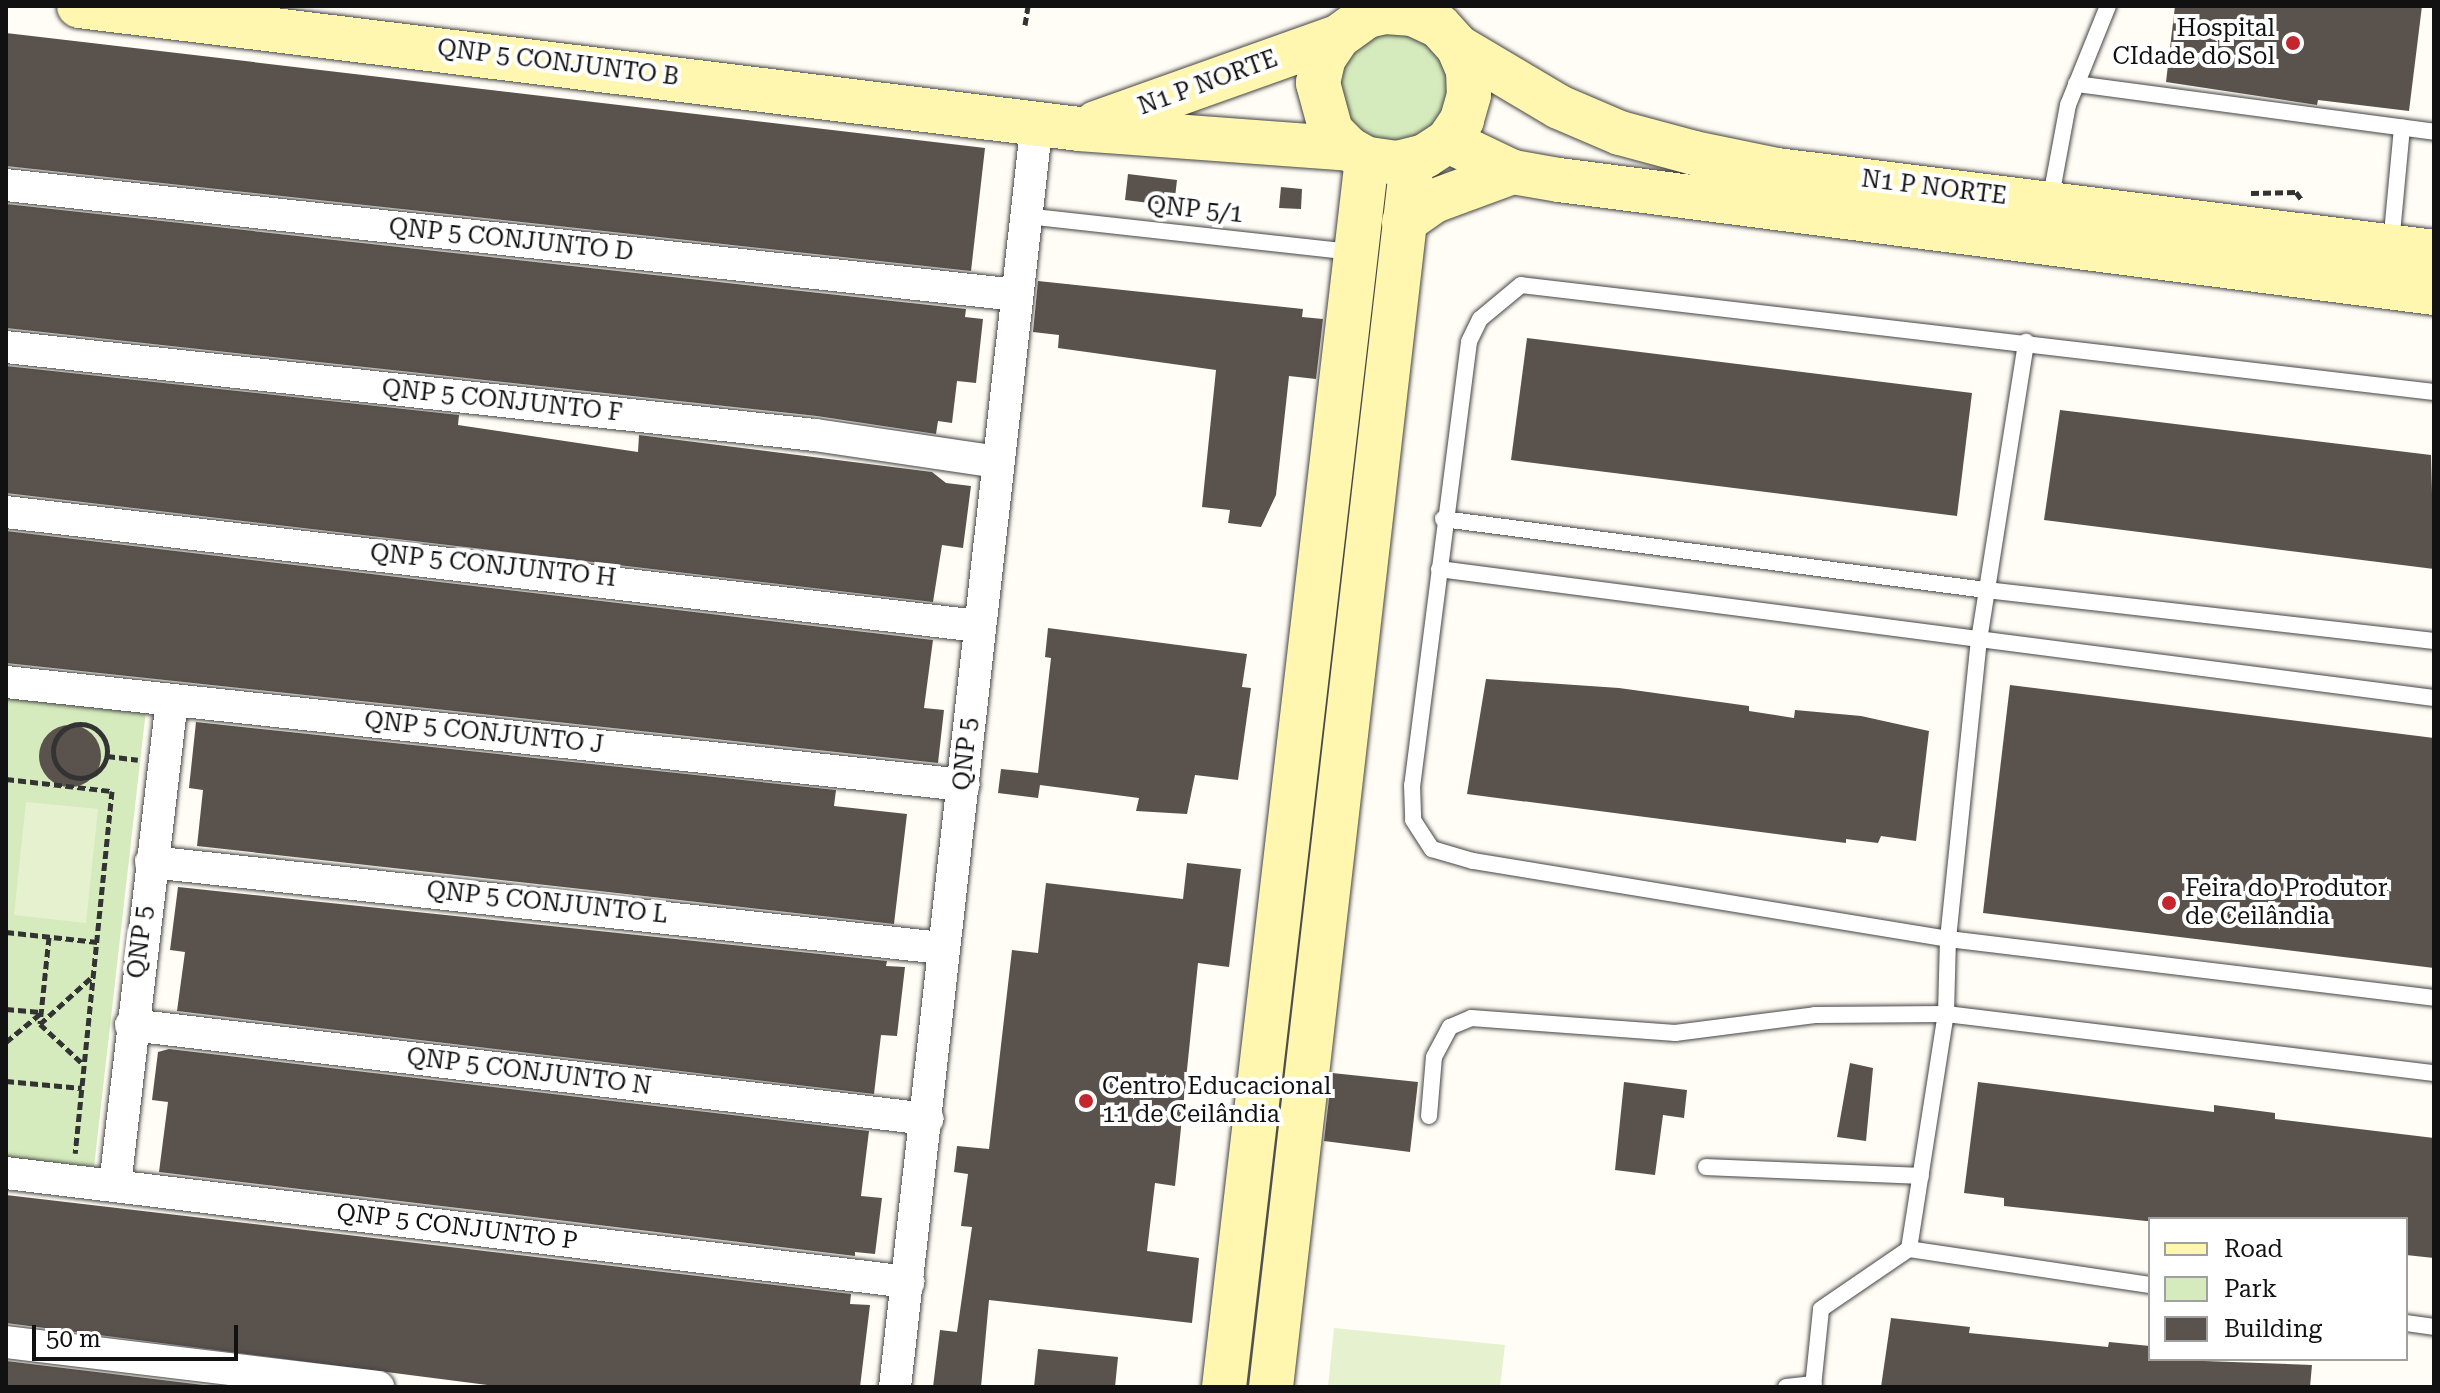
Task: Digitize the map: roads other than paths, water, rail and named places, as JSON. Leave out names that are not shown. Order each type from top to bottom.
[{"type":"main road","name":"QNP 5 CONJUNTO B","points":[[79,6],[1058,125]]},
{"type":"main road","points":[[1271,1387],[1404,222],[1430,151],[1469,95],[1468,70],[1445,26],[1413,14],[1386,9],[1367,16],[1338,37],[1324,58],[1318,83],[1331,131],[1358,154],[1430,151]]},
{"type":"main road","name":"N1 P NORTE","points":[[1445,26],[1559,107],[1620,133],[1694,153],[1777,170],[2434,252]]},
{"type":"main road","name":"N1 P NORTE","points":[[1058,125],[1338,37]]},
{"type":"main road","name":"N1 P NORTE","points":[[1058,125],[1358,154]]},
{"type":"main road","name":"N1 P NORTE","points":[[1430,151],[1513,172],[2434,293]]},
{"type":"main road","points":[[1224,1387],[1358,253],[1358,154]]},
{"type":"main road","points":[[1404,222],[1434,201],[1513,172]]},
{"type":"street","name":"QNP 5","points":[[895,1387],[1026,216],[1058,125]]},
{"type":"street","name":"QNP 5 CONJUNTO D","points":[[6,185],[1017,295]]},
{"type":"street","name":"QNP 5 CONJUNTO F","points":[[6,347],[815,435],[998,462]]},
{"type":"street","name":"QNP 5 CONJUNTO H","points":[[6,512],[978,626]]},
{"type":"street","name":"QNP 5 CONJUNTO J","points":[[6,682],[963,785]]},
{"type":"street","name":"QNP 5","points":[[115,1185],[131,1025],[172,700]]},
{"type":"street","name":"QNP 5 CONJUNTO L","points":[[151,862],[942,948]]},
{"type":"street","name":"QNP 5 CONJUNTO N","points":[[131,1025],[927,1119]]},
{"type":"street","name":"QNP 5 CONJUNTO P","points":[[6,1173],[908,1282]]},
{"type":"street","points":[[6,1342],[378,1387]]},
{"type":"lane","points":[[2050,202],[2076,84],[2108,6]]},
{"type":"lane","points":[[2076,84],[2434,132]]},
{"type":"lane","points":[[2391,245],[2402,128]]},
{"type":"lane","name":"QNP 5/1","points":[[1026,216],[1358,253]]},
{"type":"lane","points":[[2434,392],[1521,285],[1489,309],[1469,342],[1443,519],[1412,785],[1413,820],[1432,849],[1473,861],[1948,939],[2434,998]]},
{"type":"lane","points":[[1909,1249],[1946,1014],[1948,939],[1979,640],[2026,342]]},
{"type":"lane","points":[[1443,519],[1986,590],[2434,641]]},
{"type":"lane","points":[[1439,569],[2434,698]]},
{"type":"lane","points":[[1429,1116],[1434,1057],[1450,1027],[1471,1018],[1675,1033],[1815,1015],[1946,1014],[2434,1073]]},
{"type":"lane","points":[[1706,1167],[1921,1176]]},
{"type":"lane","points":[[1786,1387],[1814,1386],[1821,1309],[1909,1249],[2148,1285]]},
{"type":"lane","points":[[2408,1323],[2434,1327]]},
{"type":"place","name":"Hospital CIdade do Sol","points":[[2293,43]]},
{"type":"place","name":"Feira do Produtor de Ceilândia","points":[[2169,903]]},
{"type":"place","name":"Centro Educacional 11 de Ceilândia","points":[[1086,1101]]}]
